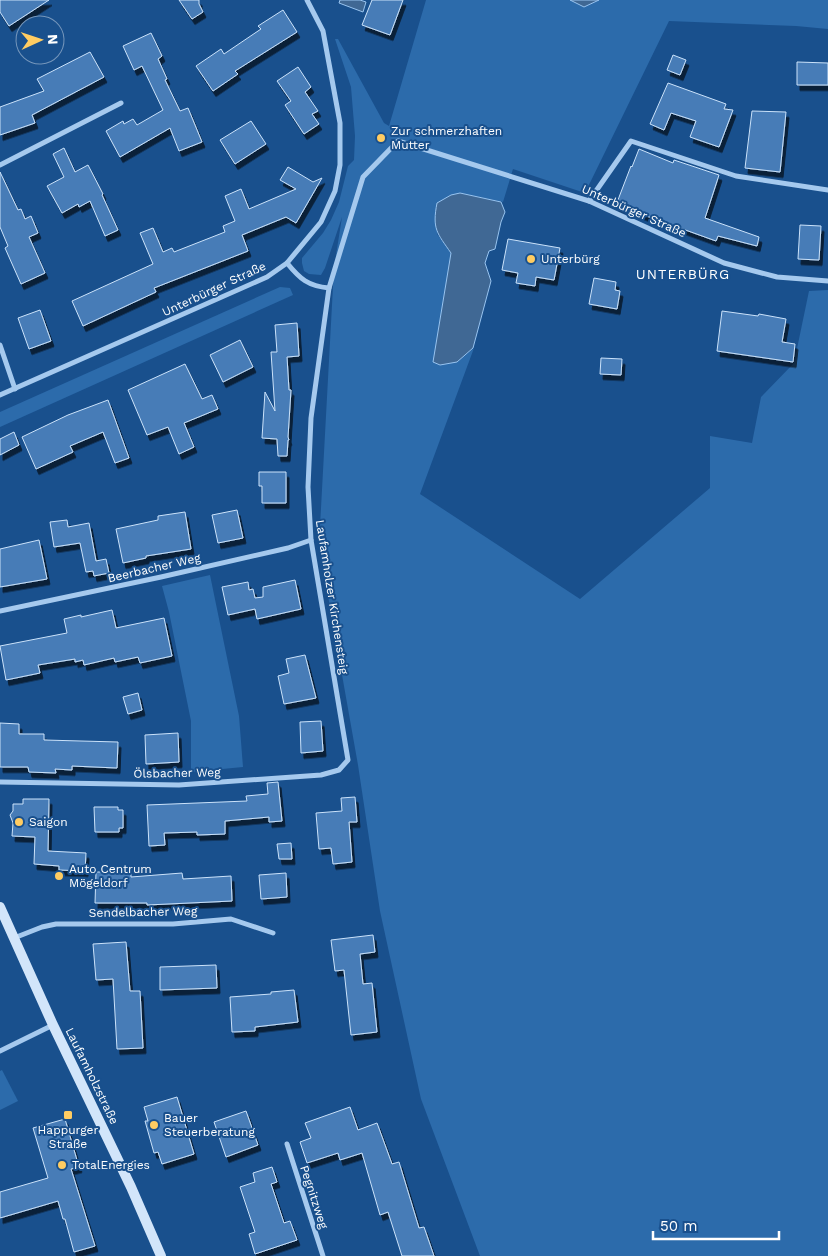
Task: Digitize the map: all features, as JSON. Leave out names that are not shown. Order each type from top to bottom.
[{"type":"main road","name":"Laufamholzstraße","points":[[0,908],[53,1025],[112,1146],[161,1256]]},
{"type":"street","name":"Unterbürger Straße","points":[[0,395],[267,277],[287,263],[321,222],[335,191],[340,165],[340,124],[323,31],[307,0]]},
{"type":"street","points":[[0,166],[121,103]]},
{"type":"street","name":"Unterbürger Straße","points":[[329,288],[363,178],[398,141],[589,201],[724,263],[777,277],[828,281]]},
{"type":"street","points":[[589,201],[630,141],[736,176],[828,190]]},
{"type":"street","points":[[287,263],[296,274],[309,284],[329,288]]},
{"type":"street","name":"Laufamholzer Kirchensteig","points":[[329,288],[311,418],[308,487],[311,540],[348,760]]},
{"type":"street","points":[[0,345],[15,389]]},
{"type":"street","name":"Beerbacher Weg","points":[[0,611],[179,573],[288,548],[311,540]]},
{"type":"street","name":"Ölsbacher Weg","points":[[0,782],[179,785],[321,775],[339,770],[348,760]]},
{"type":"street","name":"Sendelbacher Weg","points":[[13,938],[56,924],[173,924],[231,919],[273,933]]},
{"type":"street","points":[[0,1052],[53,1025]]},
{"type":"street","name":"Pegnitzweg","points":[[287,1144],[323,1256]]},
{"type":"shaded area","points":[[340,0],[360,0],[366,2],[363,12],[339,3]]},
{"type":"shaded area","points":[[426,0],[570,0],[584,7],[599,0],[828,0],[828,29],[669,21],[585,193],[513,169],[503,202],[460,193],[437,234],[451,253],[457,362],[474,348],[420,494],[580,599],[710,488],[710,436],[752,443],[761,397],[794,363],[809,291],[828,290],[828,1256],[480,1256],[421,1099],[380,911],[358,765],[319,545],[334,268],[342,217],[321,275],[309,274],[304,271],[302,258],[323,233],[331,220],[339,202],[348,166],[354,160],[355,136],[351,87],[335,39],[338,39],[384,123],[389,126]]},
{"type":"shaded area","points":[[570,0],[599,0],[584,7]]},
{"type":"shaded area","points":[[460,193],[501,202],[505,212],[495,249],[489,251],[485,263],[491,281],[473,348],[457,362],[440,365],[433,362],[451,253],[437,230],[435,219],[437,203],[451,195]]},
{"type":"shaded area","points":[[280,287],[290,288],[293,295],[0,427],[0,412]]},
{"type":"shaded area","points":[[210,575],[239,716],[243,767],[191,772],[191,721],[162,586]]},
{"type":"shaded area","points":[[2,1070],[18,1101],[0,1110],[0,1071]]},
{"type":"building","points":[[0,0],[49,0],[26,15],[15,15],[15,22],[9,26],[0,12]]},
{"type":"building","points":[[179,0],[199,0],[203,12],[192,19]]},
{"type":"building","points":[[372,0],[403,0],[390,35],[362,25]]},
{"type":"building","points":[[283,10],[297,32],[235,71],[238,74],[213,91],[196,66],[221,49],[224,54],[261,29],[258,26]]},
{"type":"building","points":[[151,33],[162,56],[158,59],[167,79],[165,80],[180,111],[188,108],[202,142],[179,151],[170,128],[120,157],[106,131],[123,121],[124,124],[133,119],[137,125],[163,110],[142,66],[134,70],[123,46]]},
{"type":"building","points":[[90,52],[104,77],[32,115],[35,123],[0,135],[0,107],[44,91],[37,79]]},
{"type":"building","points":[[673,55],[686,60],[680,75],[667,70]]},
{"type":"building","points":[[797,62],[828,63],[828,85],[797,85]]},
{"type":"building","points":[[298,67],[311,87],[305,92],[318,111],[312,114],[319,124],[304,134],[285,105],[291,101],[277,81]]},
{"type":"building","points":[[668,83],[726,104],[724,109],[733,110],[719,147],[690,137],[696,121],[671,113],[664,130],[650,124]]},
{"type":"building","points":[[752,111],[786,112],[780,172],[745,168]]},
{"type":"building","points":[[251,121],[266,144],[235,164],[220,140]]},
{"type":"building","points":[[64,148],[75,172],[88,165],[118,230],[105,236],[90,201],[79,207],[78,204],[62,213],[47,186],[64,177],[53,154]]},
{"type":"building","points":[[639,149],[673,163],[674,160],[719,175],[705,218],[759,237],[757,246],[718,236],[716,241],[616,205]]},
{"type":"building","points":[[288,167],[313,182],[322,178],[296,223],[286,217],[242,235],[248,251],[154,288],[156,292],[83,326],[72,301],[153,264],[140,233],[153,228],[163,252],[172,248],[174,252],[225,232],[223,226],[235,221],[225,196],[241,189],[249,209],[296,189],[280,180]]},
{"type":"building","points":[[0,172],[18,210],[21,209],[25,219],[31,216],[38,233],[29,237],[45,273],[21,284],[5,248],[8,246],[0,227]]},
{"type":"building","points":[[800,225],[821,226],[819,260],[798,259]]},
{"type":"building","name":"Unterbürg","points":[[508,239],[560,248],[554,280],[536,277],[535,286],[516,283],[518,273],[502,270]]},
{"type":"building","points":[[594,278],[616,282],[615,290],[620,291],[617,309],[589,304]]},
{"type":"building","points":[[40,310],[51,341],[29,349],[18,318]]},
{"type":"building","points":[[722,311],[758,316],[759,314],[786,319],[782,342],[795,344],[793,362],[717,351]]},
{"type":"building","points":[[297,323],[299,356],[287,357],[289,390],[291,390],[287,456],[278,456],[277,439],[262,438],[265,392],[275,411],[271,352],[277,352],[275,325]]},
{"type":"building","points":[[240,340],[253,367],[223,382],[210,355]]},
{"type":"building","points":[[601,358],[622,359],[621,375],[600,374]]},
{"type":"building","points":[[185,364],[202,399],[212,395],[218,409],[184,423],[194,447],[179,454],[168,427],[147,435],[128,390]]},
{"type":"building","points":[[108,400],[129,458],[115,463],[103,432],[70,446],[73,452],[36,469],[22,437],[68,415]]},
{"type":"building","points":[[14,432],[19,445],[0,455],[0,439]]},
{"type":"building","points":[[259,472],[286,472],[286,503],[262,503],[262,486],[259,486]]},
{"type":"building","points":[[237,510],[243,538],[218,543],[212,515]]},
{"type":"building","points":[[185,512],[191,549],[146,556],[146,558],[123,563],[116,529],[158,520],[158,516]]},
{"type":"building","points":[[67,520],[68,527],[89,523],[96,561],[106,559],[109,573],[94,576],[93,571],[86,572],[80,543],[54,547],[50,522]]},
{"type":"building","points":[[39,540],[47,579],[0,587],[0,549]]},
{"type":"building","points":[[295,580],[301,609],[257,619],[255,609],[228,615],[222,587],[248,582],[249,590],[253,589],[255,598],[263,597],[263,587]]},
{"type":"building","points":[[112,610],[116,628],[164,618],[172,656],[140,663],[138,657],[115,662],[114,658],[84,665],[83,660],[75,662],[75,659],[38,665],[40,673],[6,680],[0,646],[67,633],[64,619]]},
{"type":"building","points":[[305,655],[316,698],[284,704],[278,676],[289,673],[286,659]]},
{"type":"building","points":[[138,693],[142,710],[128,714],[123,697]]},
{"type":"building","points":[[321,721],[323,751],[301,753],[300,722]]},
{"type":"building","points":[[0,723],[19,724],[19,734],[44,734],[44,740],[118,742],[117,768],[72,766],[72,770],[55,769],[56,773],[29,772],[28,767],[0,767]]},
{"type":"building","points":[[178,733],[179,762],[146,764],[145,735]]},
{"type":"building","points":[[278,782],[282,821],[269,822],[269,817],[225,821],[225,834],[197,835],[197,832],[164,833],[165,845],[149,846],[147,805],[247,801],[246,796],[268,794],[267,783]]},
{"type":"building","points":[[355,797],[357,822],[349,822],[352,862],[333,864],[331,848],[319,849],[316,813],[342,811],[341,798]]},
{"type":"building","points":[[23,799],[49,799],[48,851],[86,853],[85,871],[59,870],[59,866],[34,864],[35,837],[12,836],[13,823],[10,815],[13,811],[13,804],[23,804]]},
{"type":"building","points":[[94,807],[118,807],[118,810],[123,810],[123,828],[119,828],[119,832],[95,832]]},
{"type":"building","points":[[291,843],[292,859],[279,859],[277,844]]},
{"type":"building","points":[[96,872],[131,872],[131,877],[182,873],[183,879],[231,876],[232,901],[147,905],[147,903],[95,903]]},
{"type":"building","points":[[286,873],[287,897],[261,899],[259,875]]},
{"type":"building","points":[[373,935],[375,952],[360,954],[363,984],[372,983],[377,1032],[351,1035],[344,970],[335,971],[331,940]]},
{"type":"building","points":[[126,942],[130,991],[140,991],[143,1048],[117,1049],[113,979],[96,980],[93,944]]},
{"type":"building","points":[[216,965],[217,988],[160,990],[160,967]]},
{"type":"building","points":[[294,990],[298,1022],[255,1027],[255,1031],[232,1032],[230,997]]},
{"type":"building","points":[[177,1097],[194,1154],[162,1164],[158,1152],[154,1153],[145,1121],[148,1121],[144,1107]]},
{"type":"building","points":[[350,1107],[358,1130],[377,1123],[392,1164],[399,1162],[419,1228],[424,1227],[434,1256],[402,1256],[388,1212],[380,1215],[362,1153],[340,1160],[338,1153],[307,1163],[300,1142],[311,1138],[305,1123]]},
{"type":"building","points":[[246,1111],[258,1145],[226,1157],[214,1122]]},
{"type":"building","points":[[65,1119],[79,1167],[71,1169],[95,1246],[74,1252],[58,1201],[0,1218],[0,1192],[48,1178],[33,1128]]},
{"type":"building","points":[[272,1167],[277,1182],[271,1184],[284,1223],[290,1221],[297,1240],[255,1254],[249,1234],[255,1232],[240,1187],[255,1182],[253,1173]]},
{"type":"place","name":"Zur schmerzhaften Mutter","points":[[381,138]]},
{"type":"place","name":"Unterbürg","points":[[531,259]]},
{"type":"place","name":"Saigon","points":[[19,822]]},
{"type":"place","name":"Auto Centrum Mögeldorf","points":[[59,876]]},
{"type":"place","name":"Happurger Straße","points":[[68,1115]]},
{"type":"place","name":"Bauer Steuerberatung","points":[[154,1125]]},
{"type":"place","name":"TotalEnergies","points":[[62,1165]]},
{"type":"district","name":"UNTERBÜRG","points":[[683,274]]}]
